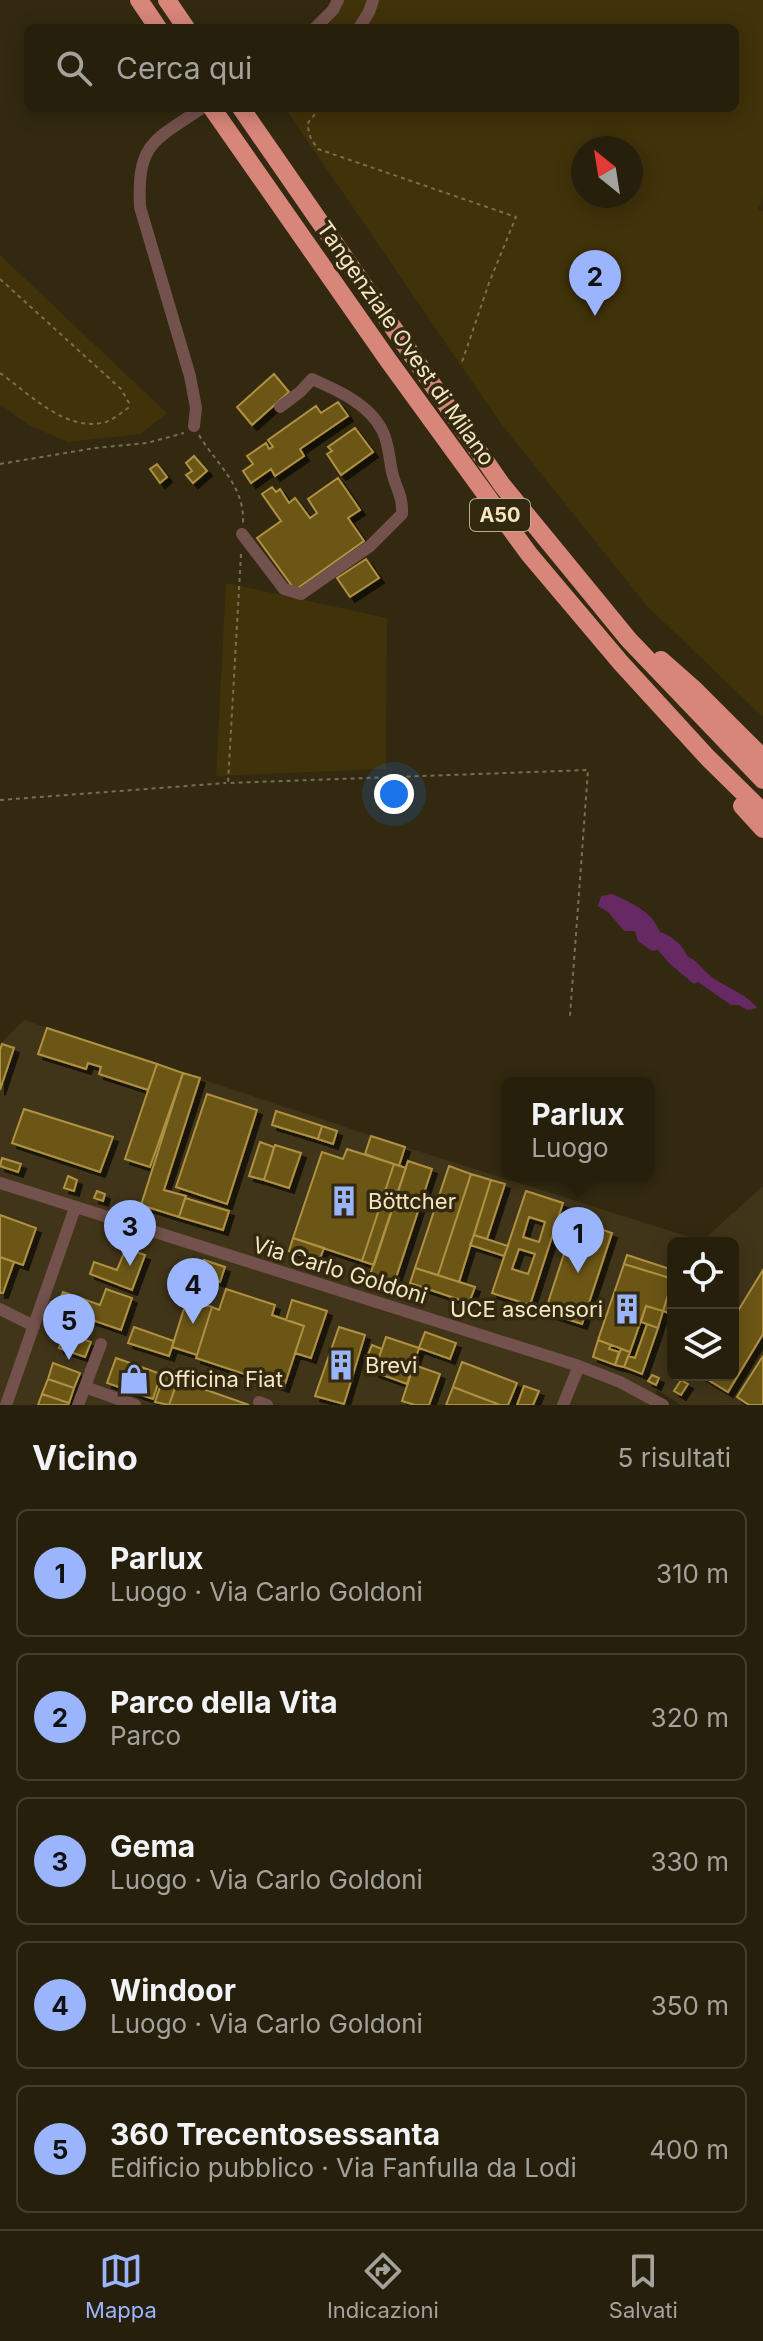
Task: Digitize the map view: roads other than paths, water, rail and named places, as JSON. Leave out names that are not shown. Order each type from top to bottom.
[{"type":"highway","points":[[139,0],[155,24]]},
{"type":"highway","points":[[167,0],[183,24]]},
{"type":"highway","name":"Tangenziale Ovest di Milano","points":[[215,112],[529,554],[581,618],[708,758],[763,812]]},
{"type":"highway","name":"Tangenziale Ovest di Milano","points":[[244,112],[502,485],[629,640],[763,780]]},
{"type":"highway","points":[[629,640],[675,671],[763,758]]},
{"type":"highway","points":[[708,758],[724,784],[763,829]]},
{"type":"street","points":[[319,24],[338,0]]},
{"type":"street","points":[[362,24],[373,0]]},
{"type":"street","points":[[194,426],[196,408],[190,376],[140,207],[140,195],[142,161],[157,138],[196,112]]},
{"type":"street","points":[[242,534],[284,589],[301,594],[370,546],[402,514],[403,501],[381,428],[362,406],[336,389],[312,379],[280,407]]},
{"type":"street","name":"Via Carlo Goldoni","points":[[0,1183],[579,1366],[620,1382],[663,1405]]},
{"type":"street","points":[[6,1405],[75,1208]]},
{"type":"street","points":[[0,1309],[34,1326]]},
{"type":"street","points":[[78,1405],[101,1344]]},
{"type":"street","points":[[563,1405],[579,1366]]},
{"type":"street","points":[[85,1387],[135,1405]]},
{"type":"place","name":"Parco della Vita","points":[[595,316]]},
{"type":"place","name":"Böttcher","points":[[344,1201]]},
{"type":"place","name":"Gema","points":[[130,1266]]},
{"type":"place","name":"Parlux","points":[[578,1273]]},
{"type":"place","name":"UCE ascensori","points":[[627,1309]]},
{"type":"place","name":"Windoor","points":[[193,1324]]},
{"type":"place","name":"360 Trecentosessanta","points":[[69,1360]]},
{"type":"place","name":"Brevi","points":[[341,1365]]},
{"type":"place","name":"Officina Fiat","points":[[134,1379]]}]
